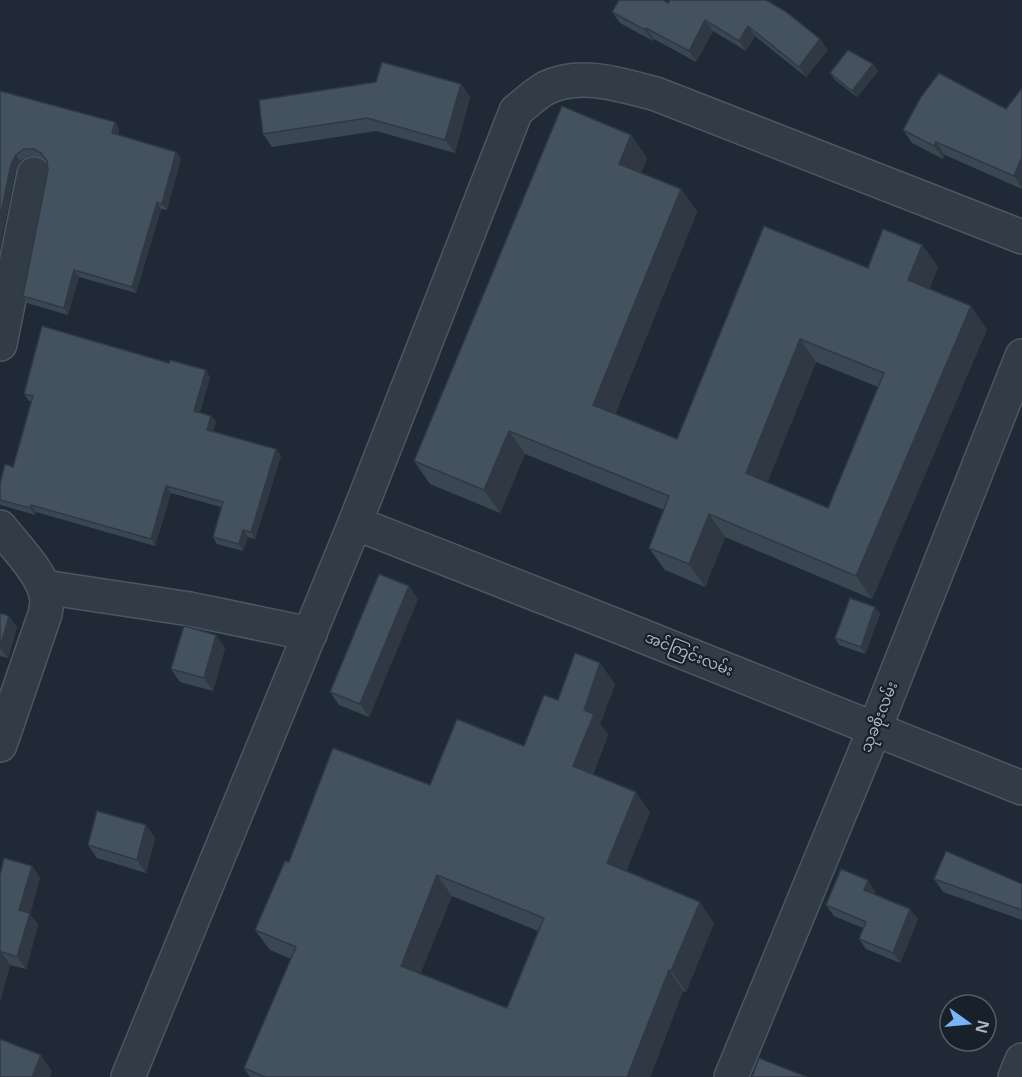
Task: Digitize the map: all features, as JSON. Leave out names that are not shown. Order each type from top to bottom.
[{"type":"street","points":[[128,1077],[355,523],[516,111],[545,89],[569,80],[609,81],[656,93],[1022,237]]},
{"type":"street","points":[[0,345],[34,174]]},
{"type":"street","name":"သုခစိုးလမ်း","points":[[731,1077],[875,728],[1022,356]]},
{"type":"street","name":"အင်ကြင်းလမ်း","points":[[355,523],[1022,788]]},
{"type":"street","points":[[0,527],[36,572],[47,598],[45,614],[0,745]]},
{"type":"street","points":[[44,587],[190,609],[310,634]]},
{"type":"street","points":[[1015,1077],[1022,1060]]},
{"type":"building","points":[[619,0],[663,0],[668,3],[670,0],[766,0],[785,11],[820,39],[799,67],[748,26],[739,41],[705,20],[689,51],[612,12]]},
{"type":"building","points":[[848,50],[873,64],[852,91],[830,73]]},
{"type":"building","points":[[382,62],[461,84],[445,140],[367,118],[263,134],[259,100],[376,82]]},
{"type":"building","points":[[939,73],[1006,109],[1022,88],[1022,157],[1014,176],[936,142],[934,146],[903,130],[921,97]]},
{"type":"building","points":[[0,91],[115,122],[112,133],[176,152],[162,204],[157,202],[132,287],[74,270],[64,308],[23,296],[48,170],[47,161],[41,153],[34,149],[24,149],[16,155],[11,164],[0,218]]},
{"type":"building","points":[[562,106],[631,135],[619,164],[681,189],[593,405],[677,439],[764,226],[868,268],[883,229],[922,245],[908,280],[971,306],[856,576],[709,514],[689,564],[649,548],[669,496],[509,431],[484,490],[414,461]],"holes":[[[800,339],[884,373],[828,508],[746,473]]]},
{"type":"building","points":[[42,326],[169,363],[170,360],[206,370],[194,411],[211,416],[207,430],[276,449],[251,532],[243,530],[239,544],[213,537],[223,502],[166,486],[151,539],[31,505],[30,508],[0,500],[0,484],[5,464],[13,467],[33,396],[24,394]]},
{"type":"building","points":[[379,574],[409,586],[360,704],[330,692]]},
{"type":"building","points":[[850,598],[875,607],[861,647],[835,638]]},
{"type":"building","points":[[0,613],[9,616],[0,648]]},
{"type":"building","points":[[184,626],[216,635],[204,678],[171,669]]},
{"type":"building","points":[[575,653],[600,663],[584,710],[594,714],[573,766],[636,792],[607,863],[700,902],[671,971],[669,970],[627,1077],[265,1077],[244,1068],[296,947],[255,930],[285,861],[289,862],[333,748],[430,785],[457,719],[524,746],[544,695],[558,700]],"holes":[[[437,875],[544,918],[507,1008],[401,966]]]},
{"type":"building","points":[[97,811],[146,825],[137,860],[88,845]]},
{"type":"building","points":[[946,851],[1022,884],[1022,910],[934,879]]},
{"type":"building","points":[[4,858],[32,866],[19,910],[30,913],[17,957],[2,952],[0,958],[0,875]]},
{"type":"building","points":[[841,869],[868,880],[864,890],[910,909],[893,953],[859,939],[866,922],[826,905]]},
{"type":"building","points":[[0,1039],[41,1055],[32,1077],[0,1077]]},
{"type":"building","points":[[759,1058],[807,1077],[752,1077]]}]
